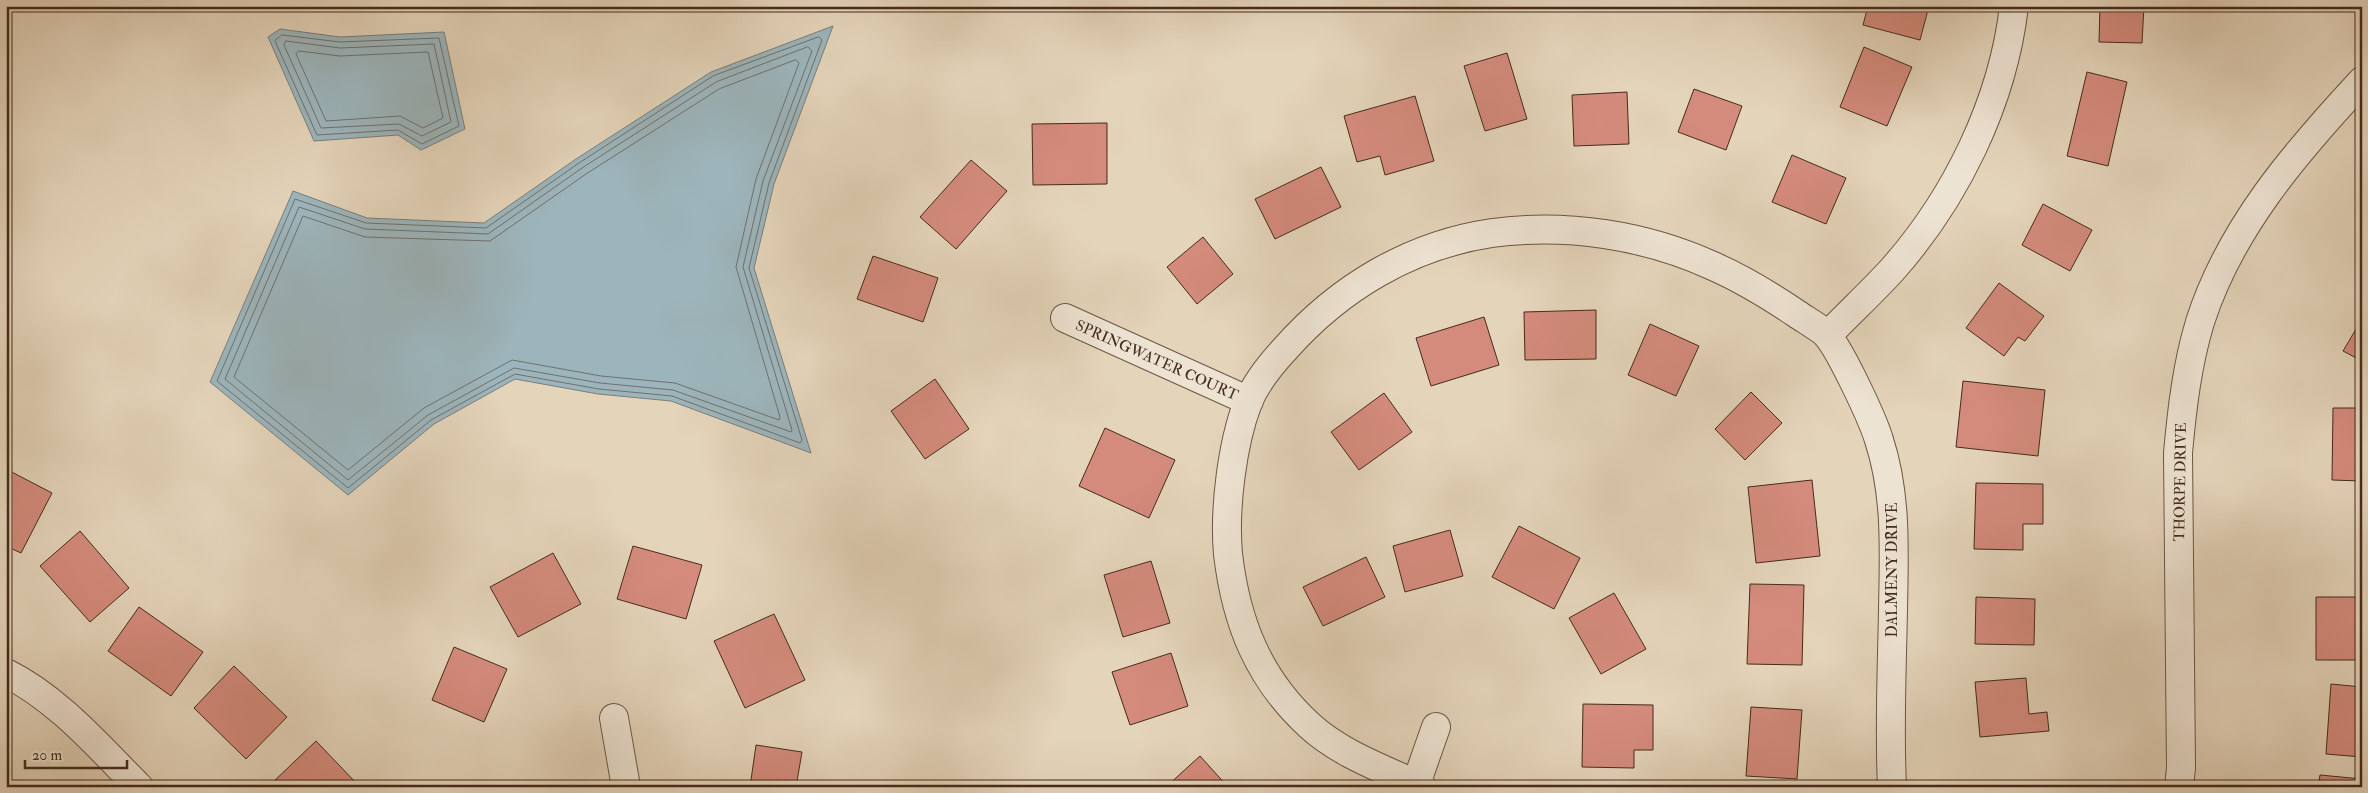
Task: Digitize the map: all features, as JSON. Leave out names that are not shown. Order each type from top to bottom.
[{"type":"street","points":[[1828,335],[1892,270],[1921,235],[1947,193],[1975,142],[1990,103],[2004,58],[2014,6]]},
{"type":"street","name":"THORPE DRIVE","points":[[2179,787],[2181,768],[2178,453],[2182,407],[2192,353],[2215,284],[2251,216],[2311,135],[2362,81]]},
{"type":"street","name":"DALMENY DRIVE","points":[[1436,727],[1419,785],[1350,754],[1312,728],[1288,704],[1264,675],[1239,611],[1226,537],[1230,479],[1249,401],[1272,362],[1302,329],[1341,295],[1378,272],[1420,252],[1492,233],[1543,230],[1590,231],[1636,239],[1688,255],[1753,284],[1828,335],[1856,388],[1878,438],[1890,485],[1894,537],[1890,744],[1892,787]]},
{"type":"street","name":"SPRINGWATER COURT","points":[[1065,318],[1249,401]]},
{"type":"street","points":[[6,673],[23,681],[57,707],[139,787]]},
{"type":"street","points":[[614,718],[626,787]]},
{"type":"water","points":[[833,26],[774,184],[754,268],[811,453],[671,401],[598,394],[515,379],[434,424],[348,495],[210,382],[293,191],[367,218],[484,223],[576,159],[711,72]]},
{"type":"water","points":[[280,29],[340,37],[444,32],[465,129],[421,150],[398,135],[314,141],[268,37]]},
{"type":"building","points":[[1868,6],[1929,6],[1920,40],[1863,25]]},
{"type":"building","points":[[2100,6],[2144,6],[2142,43],[2099,42]]},
{"type":"building","points":[[1864,47],[1912,67],[1887,126],[1840,107]]},
{"type":"building","points":[[1507,53],[1527,119],[1485,131],[1464,66]]},
{"type":"building","points":[[2087,72],[2127,82],[2108,166],[2067,156]]},
{"type":"building","points":[[1694,89],[1742,106],[1726,150],[1678,132]]},
{"type":"building","points":[[1627,92],[1629,144],[1574,146],[1572,95]]},
{"type":"building","points":[[1415,96],[1434,161],[1385,175],[1380,156],[1357,162],[1344,116]]},
{"type":"building","points":[[1107,123],[1107,184],[1033,185],[1032,124]]},
{"type":"building","points":[[1792,155],[1846,178],[1826,224],[1772,202]]},
{"type":"building","points":[[971,160],[1007,191],[956,249],[920,217]]},
{"type":"building","points":[[1321,167],[1341,207],[1275,239],[1255,199]]},
{"type":"building","points":[[2043,204],[2092,230],[2070,271],[2022,245]]},
{"type":"building","points":[[1203,237],[1233,274],[1197,304],[1167,267]]},
{"type":"building","points":[[873,256],[938,278],[923,322],[857,299]]},
{"type":"building","points":[[1999,283],[2044,316],[2025,341],[2018,337],[2004,356],[1966,328]]},
{"type":"building","points":[[1596,310],[1596,359],[1525,360],[1524,312]]},
{"type":"building","points":[[1484,317],[1499,365],[1431,386],[1416,338]]},
{"type":"building","points":[[2362,319],[2362,361],[2343,351]]},
{"type":"building","points":[[1650,324],[1699,346],[1676,396],[1628,375]]},
{"type":"building","points":[[935,379],[969,429],[925,459],[891,411]]},
{"type":"building","points":[[1963,381],[2045,390],[2038,456],[1956,447]]},
{"type":"building","points":[[1751,392],[1782,423],[1745,460],[1715,429]]},
{"type":"building","points":[[1384,393],[1412,432],[1359,470],[1331,432]]},
{"type":"building","points":[[2333,408],[2362,408],[2362,481],[2332,480]]},
{"type":"building","points":[[1105,428],[1175,460],[1149,518],[1079,486]]},
{"type":"building","points":[[6,469],[52,493],[21,553],[6,546]]},
{"type":"building","points":[[1812,480],[1820,556],[1756,563],[1748,487]]},
{"type":"building","points":[[1976,483],[2043,484],[2043,524],[2023,524],[2023,550],[1974,549]]},
{"type":"building","points":[[1519,526],[1580,558],[1554,609],[1492,577]]},
{"type":"building","points":[[1450,530],[1463,576],[1405,592],[1393,546]]},
{"type":"building","points":[[80,531],[129,588],[90,622],[40,566]]},
{"type":"building","points":[[633,546],[702,565],[686,619],[617,599]]},
{"type":"building","points":[[553,553],[581,604],[518,637],[490,587]]},
{"type":"building","points":[[1366,557],[1385,597],[1323,626],[1303,587]]},
{"type":"building","points":[[1151,561],[1170,623],[1123,637],[1104,575]]},
{"type":"building","points":[[1750,584],[1804,585],[1802,665],[1747,664]]},
{"type":"building","points":[[1614,593],[1646,649],[1601,674],[1569,618]]},
{"type":"building","points":[[1976,597],[2035,599],[2034,645],[1975,644]]},
{"type":"building","points":[[2316,597],[2359,597],[2358,660],[2316,660]]},
{"type":"building","points":[[139,607],[203,652],[171,696],[108,651]]},
{"type":"building","points":[[774,614],[805,680],[745,708],[714,641]]},
{"type":"building","points":[[454,647],[507,669],[484,722],[432,700]]},
{"type":"building","points":[[1171,653],[1188,706],[1130,725],[1112,672]]},
{"type":"building","points":[[234,666],[287,717],[246,759],[194,708]]},
{"type":"building","points":[[2026,678],[2029,714],[2047,712],[2049,731],[1980,737],[1975,682]]},
{"type":"building","points":[[2331,684],[2362,687],[2362,757],[2326,754]]},
{"type":"building","points":[[1583,704],[1653,705],[1653,750],[1634,750],[1634,768],[1582,767]]},
{"type":"building","points":[[1751,707],[1802,710],[1797,779],[1746,776]]},
{"type":"building","points":[[316,741],[360,787],[276,787],[272,783]]},
{"type":"building","points":[[756,745],[802,752],[796,787],[750,787]]},
{"type":"building","points":[[1200,756],[1228,787],[1166,787]]},
{"type":"building","points":[[2320,775],[2362,779],[2362,787],[2318,787]]}]
